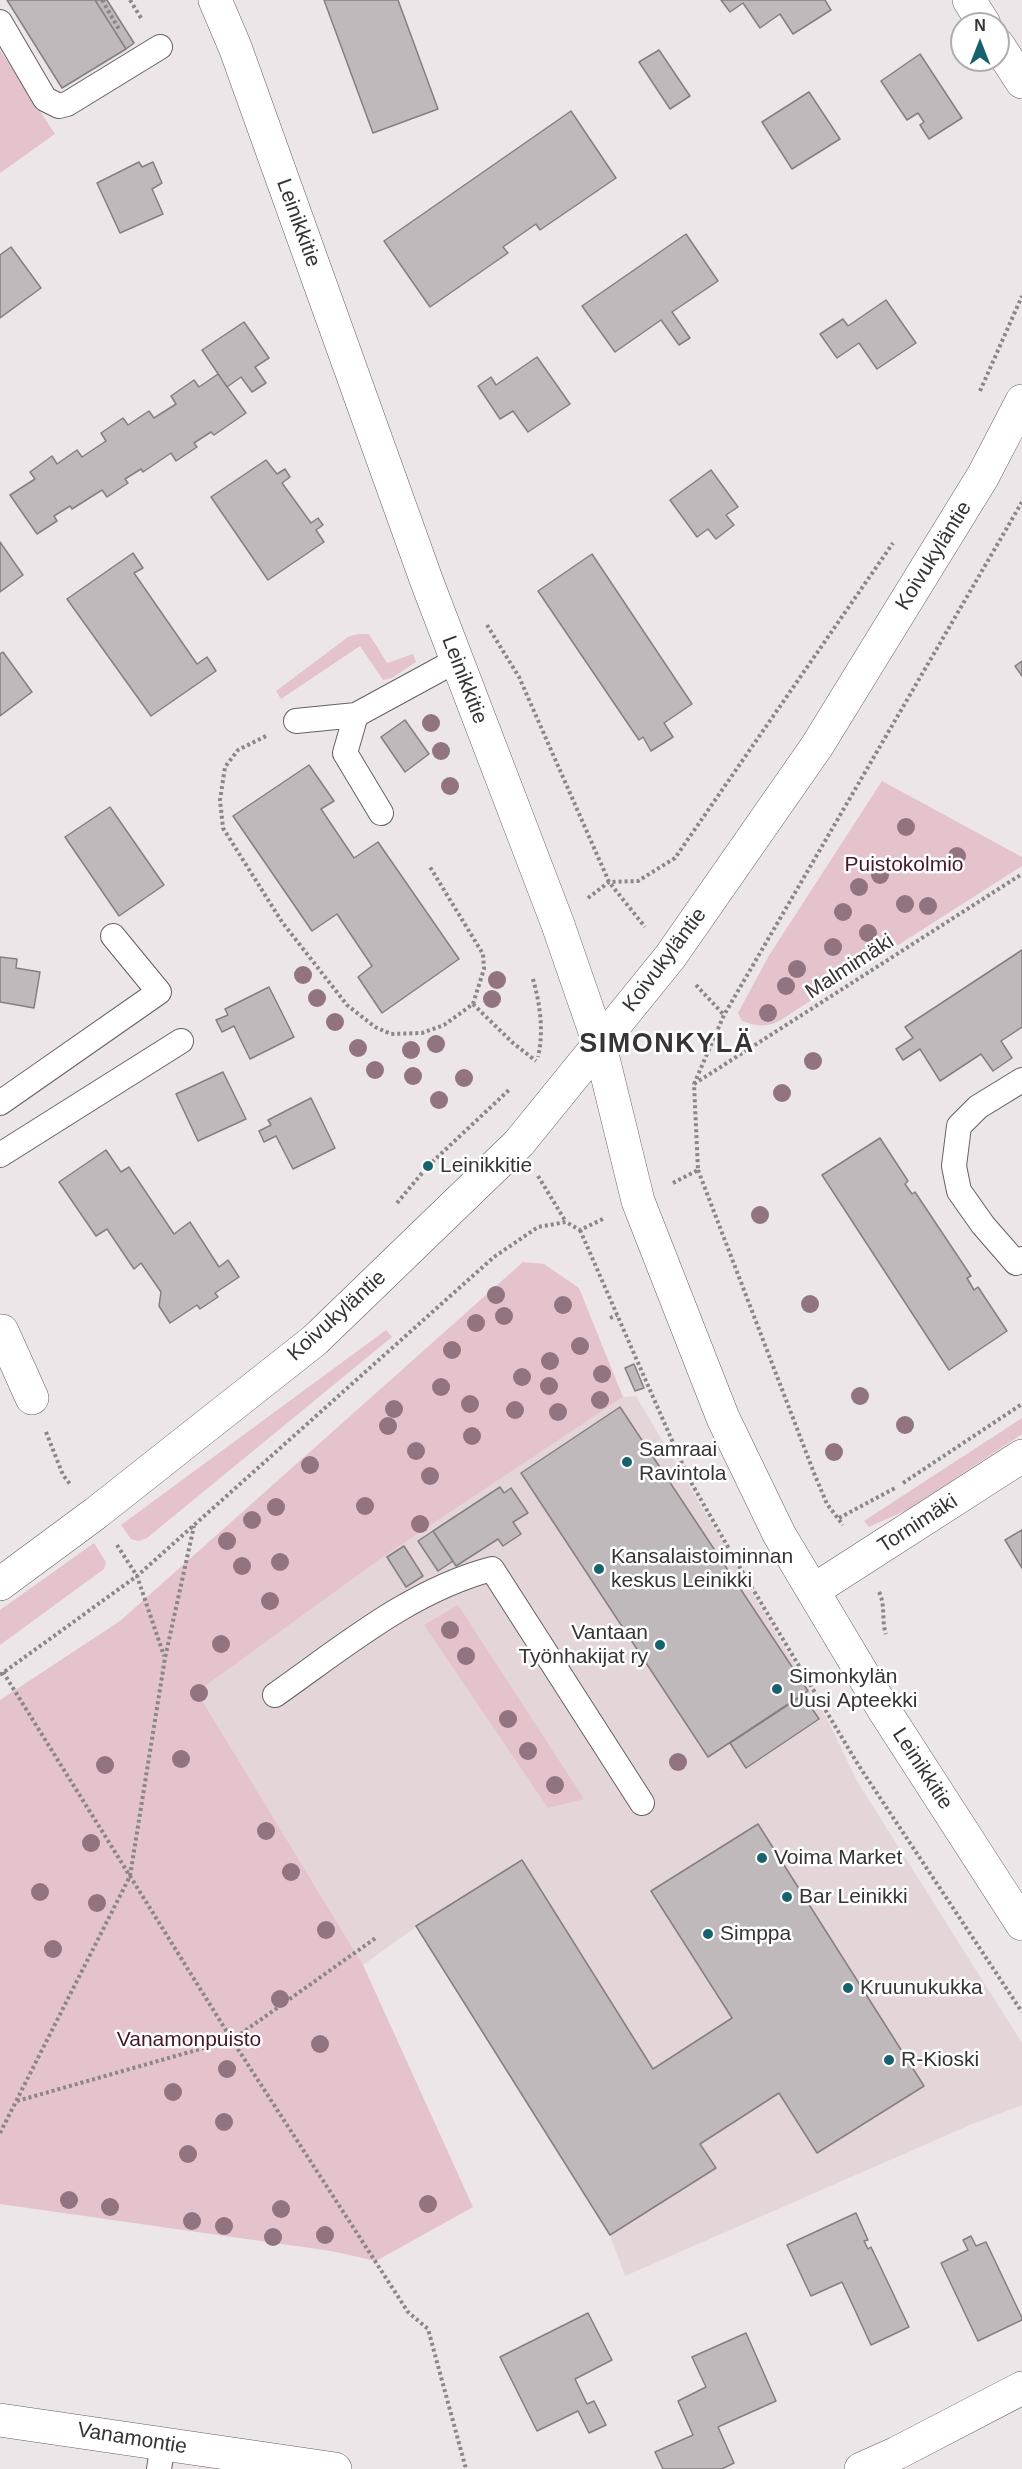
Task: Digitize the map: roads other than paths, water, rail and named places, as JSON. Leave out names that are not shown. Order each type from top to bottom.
[{"type":"main road","name":"Leinikkitie","points":[[215,0],[231,37],[457,660],[557,922],[600,1046],[638,1201],[723,1418],[779,1534],[884,1710],[1022,1924]]},
{"type":"main road","points":[[1010,64],[1022,82]]},
{"type":"main road","name":"Koivukyläntie","points":[[0,1584],[96,1513],[315,1340],[519,1143],[600,1046],[669,957],[817,746],[983,476],[1021,407]]},
{"type":"main road","points":[[1,1330],[32,1398]]},
{"type":"main road","name":"Tornimäki","points":[[813,1590],[1022,1456]]},
{"type":"main road","points":[[861,2469],[897,2453],[1022,2388]]},
{"type":"main road","name":"Vanamontie","points":[[0,2420],[161,2457],[335,2469]]},
{"type":"lane","points":[[0,22],[45,99],[59,106],[67,104],[160,47]]},
{"type":"lane","points":[[296,721],[356,715],[457,660]]},
{"type":"lane","points":[[356,715],[345,753],[381,813]]},
{"type":"lane","points":[[0,1103],[159,992],[113,936]]},
{"type":"lane","points":[[0,1155],[180,1041]]},
{"type":"lane","points":[[1020,1267],[983,1225],[958,1191],[954,1166],[959,1126],[978,1107],[1022,1080]]},
{"type":"lane","points":[[275,1695],[384,1619],[462,1577],[492,1569],[642,1803]]},
{"type":"place","name":"Leinikkitie","points":[[428,1166]]},
{"type":"place","name":"Samraai Ravintola","points":[[627,1462]]},
{"type":"place","name":"Kansalaistoiminnan keskus Leinikki","points":[[599,1569]]},
{"type":"place","name":"Vantaan Työnhakijat ry","points":[[660,1645]]},
{"type":"place","name":"Simonkylän Uusi Apteekki","points":[[777,1689]]},
{"type":"place","name":"Voima Market","points":[[762,1858]]},
{"type":"place","name":"Bar Leinikki","points":[[787,1897]]},
{"type":"place","name":"Simppa","points":[[708,1934]]},
{"type":"place","name":"Kruunukukka","points":[[848,1988]]},
{"type":"place","name":"R-Kioski","points":[[889,2060]]},
{"type":"district","name":"SIMONKYLÄ","points":[[667,1045]]},
{"type":"park label","name":"Puistokolmio","points":[[904,865]]},
{"type":"park label","name":"Vanamonpuisto","points":[[189,2040]]}]
